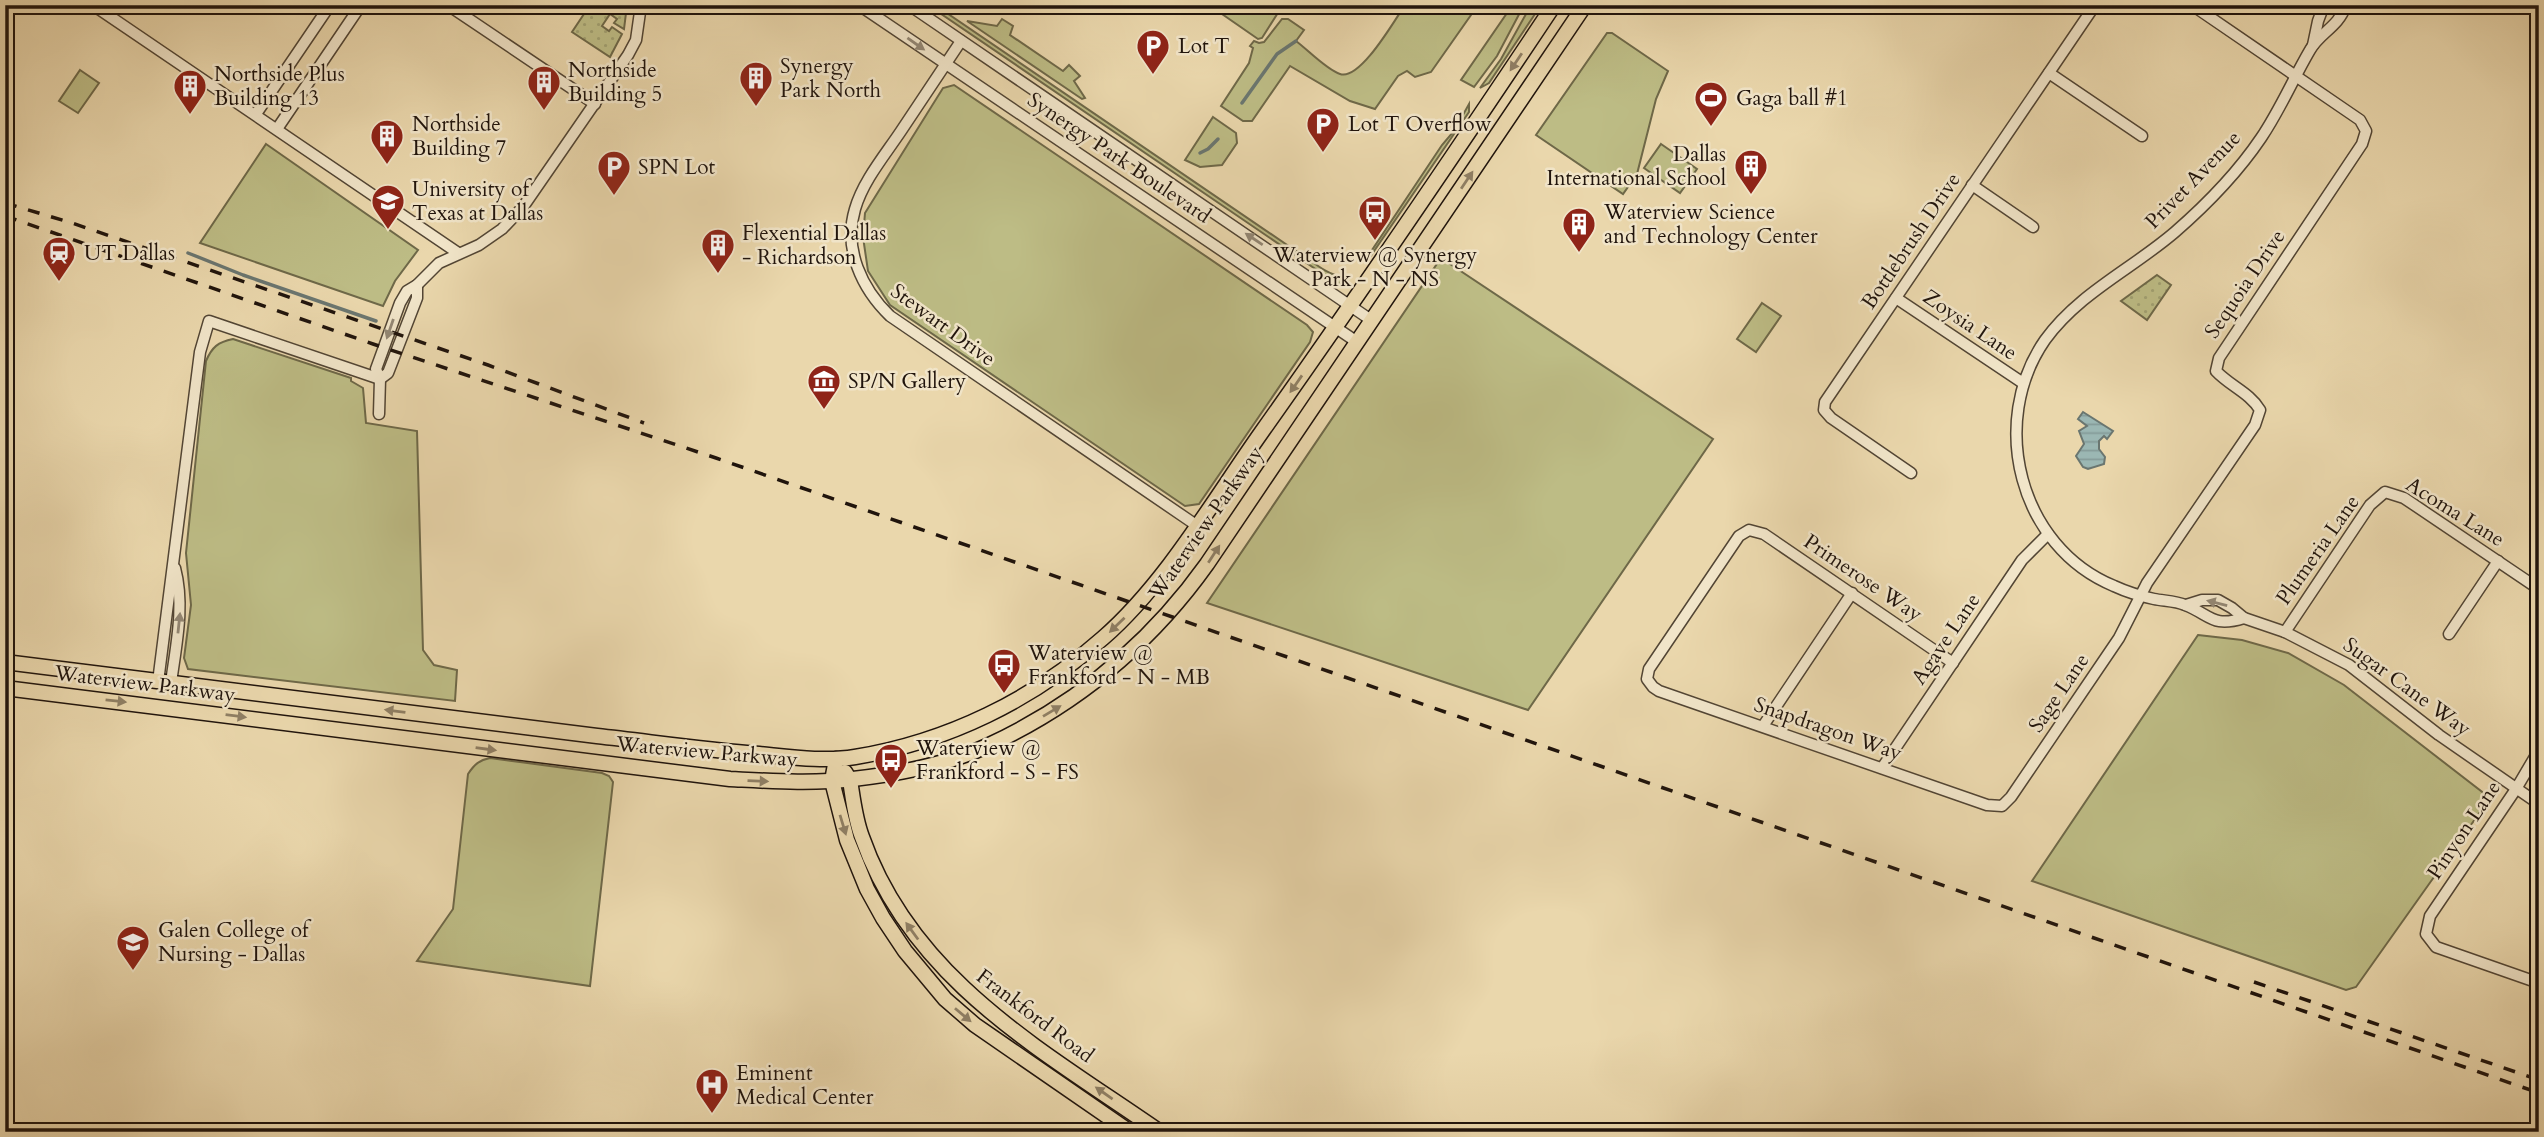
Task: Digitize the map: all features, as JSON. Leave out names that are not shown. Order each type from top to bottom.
[{"type":"main road","name":"Waterview Parkway","points":[[5,662],[737,752],[836,759],[900,748],[935,737],[1008,705],[1074,662],[1119,623],[1142,598],[1335,328],[1554,5]]},
{"type":"main road","name":"Waterview Parkway","points":[[5,688],[730,779],[850,780],[949,760],[986,747],[1072,698],[1100,678],[1174,609],[1585,5]]},
{"type":"main road","points":[[1407,222],[1428,236]]},
{"type":"main road","points":[[161,706],[164,682]]},
{"type":"main road","points":[[1008,705],[1020,728]]},
{"type":"main road","points":[[459,745],[463,719]]},
{"type":"main road","name":"Frankford Road","points":[[836,759],[850,780],[861,835],[875,871],[925,949],[949,976],[995,1017],[1160,1132]]},
{"type":"main road","name":"Frankford Road","points":[[836,759],[832,781],[844,831],[867,889],[883,918],[924,974],[946,999],[975,1025],[1130,1132]]},
{"type":"street","points":[[93,5],[458,253]]},
{"type":"street","points":[[256,114],[330,5]]},
{"type":"street","points":[[277,129],[361,5]]},
{"type":"street","points":[[448,5],[595,104]]},
{"type":"street","points":[[380,379],[388,373],[416,298],[417,285],[439,263],[479,245],[512,220],[532,196],[628,55],[636,40],[641,5]]},
{"type":"street","name":"Synergy Park Boulevard","points":[[859,5],[1357,342]]},
{"type":"street","name":"Synergy Park Boulevard","points":[[909,5],[1371,320]]},
{"type":"street","name":"Bottlebrush Drive","points":[[1911,473],[1831,418],[1824,410],[1825,402],[2095,5]]},
{"type":"street","points":[[2192,5],[2296,76]]},
{"type":"street","name":"Privet Avenue","points":[[2023,383],[2046,340],[2071,311],[2174,232],[2224,182],[2260,140],[2313,45],[2324,5]]},
{"type":"street","name":"Privet Avenue","points":[[2313,45],[2334,27],[2346,5]]},
{"type":"street","name":"Stewart Drive","points":[[961,41],[871,177],[856,206],[853,244],[858,271],[864,284],[890,316],[1196,525]]},
{"type":"street","points":[[2049,73],[2143,136]]},
{"type":"street","name":"Sequoia Drive","points":[[2139,596],[2255,425],[2260,410],[2254,400],[2224,380],[2216,371],[2219,358],[2362,144],[2366,131],[2360,120],[2296,76]]},
{"type":"street","points":[[1972,185],[2033,227]]},
{"type":"street","name":"Zoysia Lane","points":[[1896,298],[2023,383]]},
{"type":"street","points":[[164,682],[173,562],[200,352],[209,321],[380,379]]},
{"type":"street","points":[[379,414],[380,379]]},
{"type":"street","name":"Sugar Cane Way","points":[[2023,383],[2016,428],[2017,463],[2027,495],[2048,534],[2067,556],[2087,572],[2139,596],[2186,605],[2212,620],[2229,622],[2244,618]]},
{"type":"street","name":"Acoma Lane","points":[[2385,492],[2404,498],[2539,589]]},
{"type":"street","name":"Plumeria Lane","points":[[2285,632],[2370,505],[2385,492]]},
{"type":"street","name":"Primerose Way","points":[[1647,679],[1649,669],[1740,536],[1749,530],[1763,534],[1953,663]]},
{"type":"street","name":"Agave Lane","points":[[1882,768],[2022,560],[2048,534]]},
{"type":"street","points":[[2449,634],[2498,561]]},
{"type":"street","points":[[1763,726],[1852,593]]},
{"type":"street","name":"Sage Lane","points":[[2002,806],[2011,797],[2119,638],[2139,596]]},
{"type":"street","name":"Sugar Cane Way","points":[[2186,605],[2203,600],[2218,600],[2244,618],[2285,632],[2349,665],[2439,735],[2539,804]]},
{"type":"street","name":"Snapdragon Way","points":[[1647,679],[1659,691],[1987,806],[2002,806]]},
{"type":"street","name":"Pinyon Lane","points":[[2539,750],[2516,789],[2430,916],[2426,934],[2436,947],[2539,983]]},
{"type":"shaded area","points":[[590,5],[627,5],[624,29],[614,23],[617,19],[610,14],[602,26],[609,31],[612,27],[622,34],[610,57],[572,32]]},
{"type":"shaded area","points":[[928,5],[935,5],[1329,273],[1343,277],[1343,280],[1340,284],[1336,283]]},
{"type":"shaded area","points":[[1209,5],[1281,5],[1281,8],[1262,38],[1258,39]]},
{"type":"shaded area","points":[[1405,5],[1478,5],[1431,72],[1415,77],[1407,71],[1398,76],[1375,109],[1350,101],[1290,66],[1252,121],[1243,121],[1221,106],[1249,63],[1253,48],[1250,46],[1254,41],[1264,42],[1282,19],[1288,19],[1304,30],[1296,41],[1335,72],[1348,74],[1376,48]]},
{"type":"shaded area","points":[[1496,5],[1524,5],[1497,56],[1474,87],[1461,80],[1507,13]]},
{"type":"shaded area","points":[[1531,5],[1541,5],[1489,83],[1480,88],[1501,59]]},
{"type":"shaded area","points":[[1002,19],[1013,26],[1010,35],[1063,71],[1069,65],[1080,76],[1074,81],[1085,98],[1082,99],[967,21],[997,26]]},
{"type":"shaded area","points":[[1607,33],[1612,33],[1668,71],[1656,99],[1637,174],[1623,194],[1536,135]]},
{"type":"shaded area","points":[[80,70],[99,83],[78,113],[59,101]]},
{"type":"shaded area","points":[[954,85],[1307,325],[1313,332],[1310,342],[1199,504],[1185,506],[890,305],[868,271],[863,237],[865,213],[943,88]]},
{"type":"shaded area","points":[[1469,104],[1469,112],[1370,257],[1366,259],[1454,131]]},
{"type":"shaded area","points":[[1213,117],[1236,133],[1237,143],[1222,165],[1200,167],[1185,160]]},
{"type":"shaded area","points":[[266,144],[418,250],[395,281],[383,306],[200,243]]},
{"type":"shaded area","points":[[1661,144],[1697,169],[1680,193],[1644,168]]},
{"type":"shaded area","points":[[1441,258],[1713,439],[1528,710],[1207,603]]},
{"type":"shaded area","points":[[2157,275],[2171,285],[2147,320],[2121,301]]},
{"type":"shaded area","points":[[1762,303],[1781,316],[1756,352],[1737,339]]},
{"type":"shaded area","points":[[233,339],[351,378],[351,381],[363,388],[366,423],[417,431],[423,650],[434,665],[457,670],[455,701],[188,669],[184,658],[191,605],[186,553],[206,361],[216,346]]},
{"type":"shaded area","points":[[2198,635],[2242,640],[2288,653],[2344,685],[2490,798],[2356,987],[2346,990],[2032,881]]},
{"type":"shaded area","points":[[490,758],[602,773],[609,776],[613,782],[590,986],[417,961],[453,909],[468,774],[477,763]]},
{"type":"water","points":[[2083,412],[2113,431],[2107,439],[2104,436],[2099,441],[2099,449],[2105,457],[2104,464],[2088,469],[2083,467],[2076,456],[2084,444],[2079,431],[2087,426],[2078,419]]},
{"type":"waterway","points":[[1020,7],[1027,5]]},
{"type":"waterway","points":[[1242,103],[1277,54],[1296,41]]},
{"type":"waterway","points":[[1200,153],[1218,139]]},
{"type":"waterway","points":[[188,253],[376,321]]},
{"type":"railway","points":[[5,203],[72,223],[488,365],[644,423]]},
{"type":"railway","points":[[5,216],[373,344],[716,458],[2539,1093]]},
{"type":"railway","points":[[2254,982],[2539,1080]]},
{"type":"place","name":"Lot T","points":[[1153,76]]},
{"type":"place","name":"Synergy Park North","points":[[756,108]]},
{"type":"place","name":"Northside Building 5","points":[[544,112]]},
{"type":"place","name":"Northside Plus Building 13","points":[[190,116]]},
{"type":"place","name":"Gaga ball #1","points":[[1711,128]]},
{"type":"place","name":"Lot T Overflow","points":[[1323,154]]},
{"type":"place","name":"Northside Building 7","points":[[387,166]]},
{"type":"place","name":"Dallas International School","points":[[1751,196]]},
{"type":"place","name":"SPN Lot","points":[[614,197]]},
{"type":"place","name":"University of Texas at Dallas","points":[[388,231]]},
{"type":"place","name":"Waterview @ Synergy Park - N - NS","points":[[1375,242]]},
{"type":"place","name":"Waterview Science and Technology Center","points":[[1579,254]]},
{"type":"place","name":"Flexential Dallas - Richardson","points":[[718,275]]},
{"type":"place","name":"UT Dallas","points":[[59,283]]},
{"type":"place","name":"SP/N Gallery","points":[[824,411]]},
{"type":"place","name":"Waterview @ Frankford - N - MB","points":[[1004,695]]},
{"type":"place","name":"Waterview @ Frankford - S - FS","points":[[891,790]]},
{"type":"place","name":"Galen College of Nursing - Dallas","points":[[133,972]]},
{"type":"place","name":"Eminent Medical Center","points":[[712,1115]]}]
